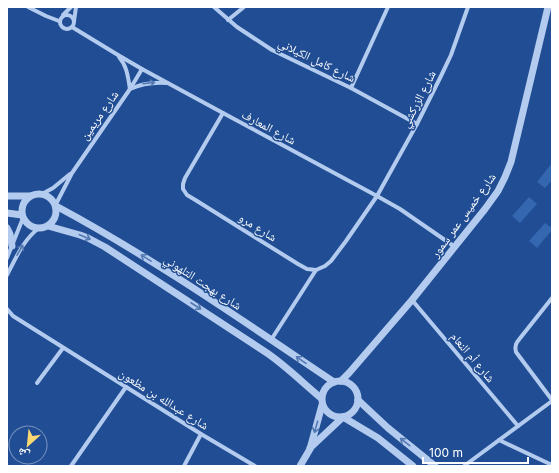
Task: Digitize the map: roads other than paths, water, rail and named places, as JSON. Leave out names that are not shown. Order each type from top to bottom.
[{"type":"street","points":[[28,7],[59,21],[61,26],[65,29],[72,27],[76,7]]},
{"type":"street","points":[[59,21],[71,7]]},
{"type":"street","name":"شارع كامل الكيلاني","points":[[214,7],[248,35],[272,50],[351,88],[417,124]]},
{"type":"street","points":[[228,20],[244,7]]},
{"type":"street","points":[[351,88],[388,7]]},
{"type":"street","name":"شارع الزركشي","points":[[377,196],[417,124],[452,54],[468,7]]},
{"type":"street","name":"شارع خميس عمر سمور","points":[[337,382],[350,373],[412,300],[498,191],[511,162],[549,8]]},
{"type":"street","points":[[64,15],[66,14],[70,16],[74,19],[74,22]]},
{"type":"street","name":"شارع المعارف","points":[[72,27],[142,69],[400,209],[455,247]]},
{"type":"street","points":[[118,55],[126,69],[130,89],[139,85],[150,83],[170,84]]},
{"type":"street","name":"شارع مريمين","points":[[56,205],[72,173],[130,89],[142,69]]},
{"type":"street","name":"شارع مرو","points":[[223,113],[185,178],[182,190],[187,195],[298,264],[307,269],[316,270]]},
{"type":"street","name":"شارع مريمين","points":[[42,194],[53,188],[72,173]]},
{"type":"street","points":[[7,196],[30,196],[42,194],[50,197],[56,205],[57,212],[52,223],[48,226],[39,228],[34,228],[23,217],[7,213]]},
{"type":"street","points":[[7,258],[23,217],[23,204],[30,196]]},
{"type":"street","points":[[271,340],[316,270],[325,266],[331,261],[377,196]]},
{"type":"street","name":"شارع بهجت التلهوني","points":[[56,205],[132,250],[337,382]]},
{"type":"street","name":"شارع بهجت التلهوني","points":[[48,226],[88,238],[119,255],[267,352],[309,388],[322,402]]},
{"type":"street","points":[[7,228],[10,234],[12,246]]},
{"type":"street","points":[[7,275],[24,244],[39,228]]},
{"type":"street","points":[[464,466],[552,401],[514,348],[516,343],[552,298]]},
{"type":"street","name":"شارع أم النعام","points":[[412,300],[518,426]]},
{"type":"street","name":"شارع عبدالله بن مظعون","points":[[7,309],[13,316]]},
{"type":"street","name":"شارع عبدالله بن مظعون","points":[[7,314],[13,316],[200,434],[255,466]]},
{"type":"street","points":[[37,383],[63,348]]},
{"type":"street","points":[[300,466],[310,449],[342,418],[349,416],[354,412],[357,406],[358,395],[353,387],[350,384],[337,382],[329,385],[322,393],[324,410],[332,416],[342,418],[378,438],[413,466]]},
{"type":"street","points":[[71,466],[126,387]]},
{"type":"street","points":[[358,400],[388,428],[435,466]]},
{"type":"street","points":[[310,449],[322,402]]},
{"type":"street","points":[[184,466],[200,434]]},
{"type":"street","points":[[499,440],[552,465]]}]
